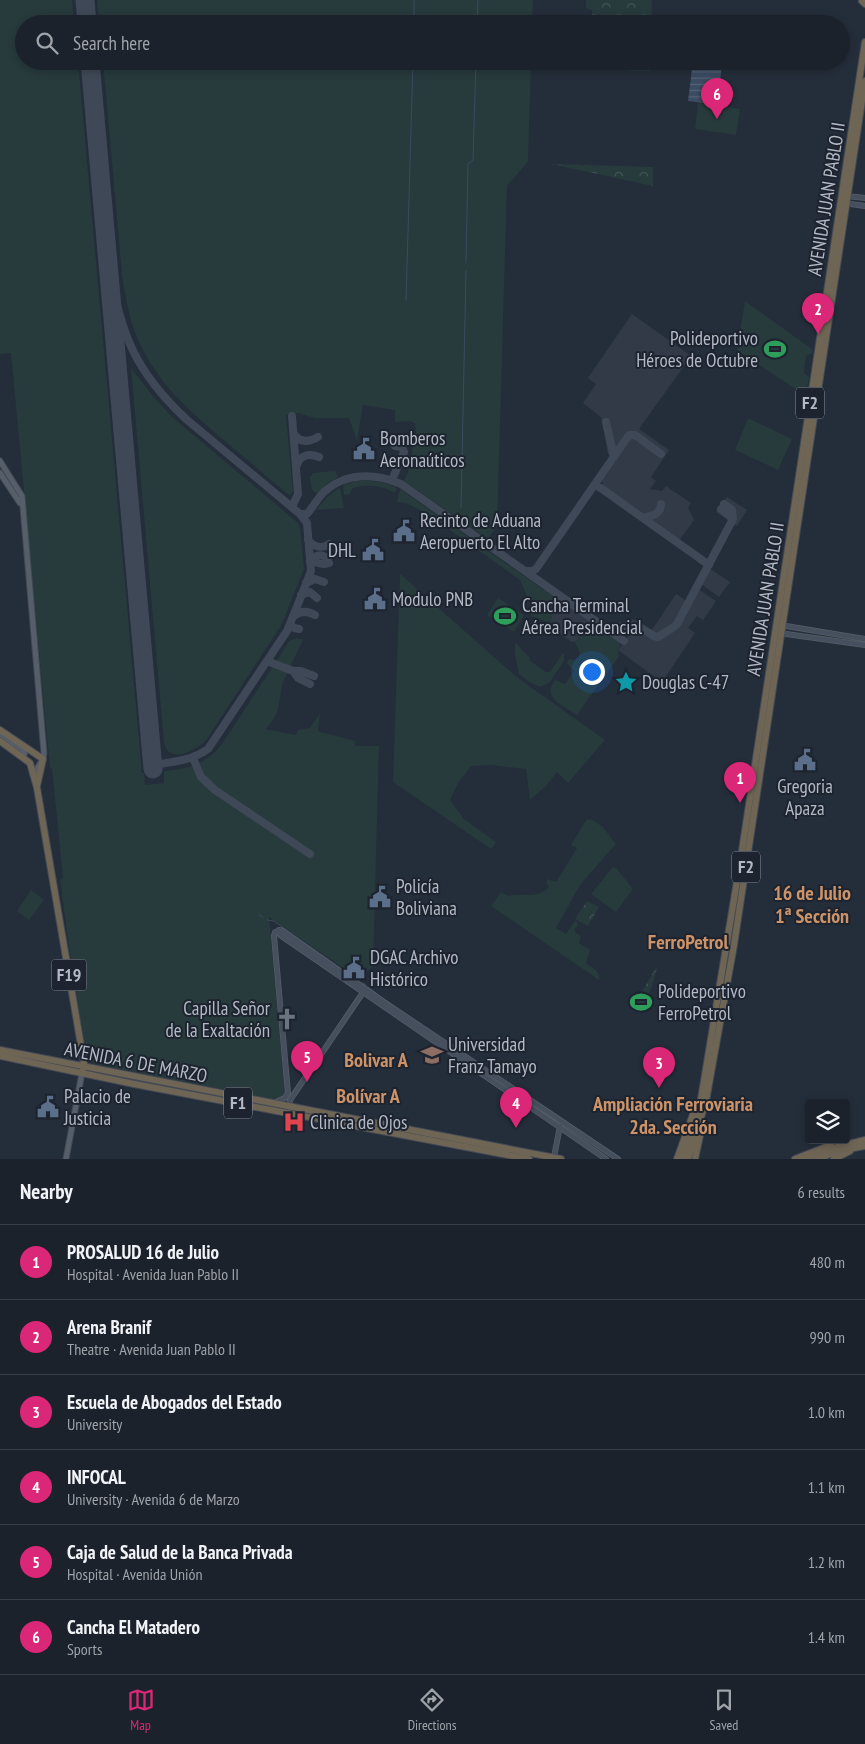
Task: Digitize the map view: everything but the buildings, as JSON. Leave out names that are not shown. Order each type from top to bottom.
[{"type":"highway","name":"AVENIDA JUAN PABLO II","points":[[688,1159],[706,1101],[734,945],[779,629],[844,199],[865,42]]},
{"type":"highway","name":"AVENIDA JUAN PABLO II","points":[[844,199],[865,81]]},
{"type":"highway","name":"AVENIDA JUAN PABLO II","points":[[683,1159],[699,1110],[779,629]]},
{"type":"highway","points":[[0,730],[43,759]]},
{"type":"highway","name":"F19","points":[[0,738],[30,763],[37,788],[82,1052],[82,1070]]},
{"type":"highway","name":"F19","points":[[37,788],[43,759]]},
{"type":"highway","name":"AVENIDA 6 DE MARZO","points":[[0,1050],[68,1064],[82,1070],[561,1159]]},
{"type":"highway","points":[[68,1064],[75,1061],[82,1052]]},
{"type":"highway","name":"AVENIDA 6 DE MARZO","points":[[0,1056],[271,1103],[290,1110],[529,1159]]},
{"type":"highway","name":"F2","points":[[677,1159],[705,1073]]},
{"type":"highway","name":"F2","points":[[695,1159],[706,1101]]},
{"type":"highway","points":[[829,1159],[865,1140]]},
{"type":"highway","points":[[800,1159],[836,1145],[865,1146]]},
{"type":"highway","points":[[795,1159],[829,1146],[855,1145]]},
{"type":"highway","points":[[805,1159],[837,1147],[855,1145]]},
{"type":"highway","points":[[811,1159],[855,1145]]},
{"type":"highway","points":[[818,1159],[855,1145]]},
{"type":"highway","points":[[824,1159],[855,1145]]},
{"type":"highway","points":[[834,1159],[855,1145]]},
{"type":"main road","points":[[844,199],[865,198]]},
{"type":"main road","points":[[844,199],[865,206]]},
{"type":"main road","points":[[0,461],[18,483],[22,496],[44,753],[43,759],[33,775]]},
{"type":"main road","points":[[0,473],[22,504]]},
{"type":"main road","points":[[779,629],[865,638]]},
{"type":"main road","points":[[779,629],[865,645]]},
{"type":"main road","name":"F19","points":[[0,738],[25,754],[30,763]]},
{"type":"main road","points":[[271,1103],[285,1098],[288,1092],[274,936],[275,932],[279,930],[280,934],[365,990],[606,1159]]},
{"type":"main road","points":[[290,1110],[290,1100],[365,990]]},
{"type":"main road","points":[[383,1003],[618,1159]]},
{"type":"main road","points":[[66,1159],[82,1070]]},
{"type":"main road","points":[[554,1158],[560,1126]]},
{"type":"shaded area","points":[[692,70],[721,70],[720,83],[727,106],[688,101]]},
{"type":"shaded area","points":[[632,314],[691,356],[639,429],[669,450],[651,477],[656,481],[650,489],[662,491],[666,486],[691,503],[688,508],[694,520],[679,541],[603,486],[602,481],[616,461],[608,454],[601,417],[583,403],[596,384],[588,378]]},
{"type":"shaded area","points":[[727,497],[747,510],[737,526],[716,512]]},
{"type":"shaded area","points":[[709,568],[730,582],[719,597],[701,584]]},
{"type":"shaded area","points":[[698,589],[716,601],[703,620],[697,616],[688,628],[695,633],[662,682],[618,650],[632,631],[629,625],[633,619],[652,630],[676,594],[687,601],[677,620],[680,622]]},
{"type":"shaded area","points":[[554,595],[606,632],[597,630],[585,633],[575,642],[572,642],[549,626],[555,606]]},
{"type":"green space","points":[[0,0],[72,0],[73,15],[15,15],[15,70],[79,70],[142,773],[144,773],[145,785],[164,783],[164,771],[189,767],[203,761],[216,751],[273,666],[290,672],[283,683],[276,714],[272,722],[265,729],[296,735],[298,730],[310,728],[320,713],[318,731],[355,741],[355,746],[379,746],[373,966],[359,979],[269,917],[285,1093],[284,1097],[277,1100],[94,1064],[88,1060],[73,975],[60,880],[63,878],[52,768],[50,768],[11,353],[0,354]]},
{"type":"green space","points":[[97,0],[533,0],[532,15],[98,15]]},
{"type":"green space","points":[[586,0],[652,0],[651,15],[592,15],[592,10],[586,8]]},
{"type":"green space","points":[[104,70],[531,70],[528,162],[507,186],[497,526],[488,539],[404,481],[408,472],[416,433],[415,423],[409,421],[395,422],[395,410],[363,405],[357,441],[349,418],[315,418],[298,413],[286,415],[293,491],[290,496],[202,421],[159,376],[134,331],[122,275]]},
{"type":"green space","points":[[698,103],[740,109],[736,135],[695,129]]},
{"type":"green space","points":[[551,164],[653,167],[653,186]]},
{"type":"green space","name":"Polideportivo Héroes de Octubre","points":[[745,301],[812,349],[812,353],[806,356],[804,373],[809,377],[806,396],[737,350]]},
{"type":"green space","points":[[131,368],[171,416],[297,522],[300,528],[304,569],[282,624],[207,739],[191,751],[177,754],[167,750],[164,743]]},
{"type":"green space","points":[[748,418],[792,439],[778,470],[735,450]]},
{"type":"green space","points":[[335,471],[338,477],[328,483],[317,494],[312,490],[310,477],[313,473]]},
{"type":"green space","points":[[356,481],[377,482],[397,488],[395,493],[380,487],[363,486],[352,489],[350,494],[344,495],[343,485]]},
{"type":"green space","points":[[340,487],[344,508],[316,510],[327,497]]},
{"type":"green space","points":[[400,489],[544,590],[554,595],[555,606],[550,623],[531,616],[529,601],[520,580],[426,513],[406,503],[397,502]]},
{"type":"green space","points":[[400,574],[518,678],[605,740],[568,783],[557,772],[546,786],[530,800],[526,769],[491,765],[471,766],[458,783],[450,800],[464,819],[496,842],[492,849],[393,782]]},
{"type":"green space","name":"Cancha Terminal Aérea Presidencial","points":[[498,598],[524,615],[514,632],[487,615]]},
{"type":"green space","points":[[589,631],[604,632],[619,640],[619,656],[577,715],[552,697],[551,686],[555,680],[565,684],[574,671],[567,663],[569,659],[575,660],[578,658],[579,651],[575,642],[581,635]]},
{"type":"green space","points":[[296,638],[303,640],[291,665],[289,667],[276,662],[289,641]]},
{"type":"green space","points":[[515,642],[530,658],[529,660],[546,672],[550,672],[564,654],[564,661],[549,683],[538,686],[519,674],[515,655]]},
{"type":"green space","points":[[591,819],[603,827],[616,844],[580,885],[556,928],[566,934],[575,921],[577,922],[578,926],[574,929],[581,936],[579,943],[590,950],[586,963],[599,974],[599,980],[491,906],[501,892],[508,896],[535,895],[549,887],[546,882],[548,879],[556,882],[577,848],[571,845],[586,820]]},
{"type":"green space","points":[[613,867],[616,868],[633,889],[616,912],[591,894]]},
{"type":"green space","points":[[31,890],[44,900],[29,920],[17,911]]},
{"type":"green space","points":[[587,901],[599,907],[588,926],[575,919]]},
{"type":"green space","points":[[657,969],[644,1011],[633,1006]]},
{"type":"waterway","points":[[414,0],[414,15]]},
{"type":"waterway","points":[[477,15],[478,0]]},
{"type":"waterway","points":[[406,300],[413,70]]},
{"type":"waterway","points":[[466,263],[468,164],[473,160],[476,70]]},
{"type":"waterway","points":[[461,508],[466,271]]},
{"type":"waterway","points":[[259,915],[263,917]]},
{"type":"waterway","points":[[267,920],[274,921],[357,980]]},
{"type":"waterway","points":[[368,987],[376,993]]},
{"type":"taxiway","points":[[109,267],[125,332],[142,368],[154,385],[186,419],[300,514],[307,523],[311,571],[287,631],[208,749],[188,759],[153,765]]},
{"type":"taxiway","points":[[292,416],[298,494],[292,507]]},
{"type":"taxiway","points":[[606,422],[614,457]]},
{"type":"taxiway","points":[[294,434],[299,439],[305,441],[318,437]]},
{"type":"taxiway","points":[[300,514],[307,514],[324,492],[342,481],[361,476],[391,480],[401,484],[525,571],[532,571],[536,569],[629,435],[635,435],[661,454]]},
{"type":"taxiway","points":[[392,480],[404,452],[402,447],[395,446]]},
{"type":"taxiway","points":[[297,465],[300,459],[305,456],[319,457]]},
{"type":"taxiway","points":[[595,484],[709,565]]},
{"type":"taxiway","points":[[643,518],[658,512],[661,504]]},
{"type":"taxiway","points":[[607,629],[629,625],[639,627],[658,637],[677,624],[733,519],[732,510],[724,504]]},
{"type":"taxiway","points":[[721,509],[733,519]]},
{"type":"taxiway","points":[[308,540],[318,546],[329,544]]},
{"type":"taxiway","points":[[310,556],[312,558],[314,560],[318,563],[329,563],[325,557],[320,555],[315,557],[312,559],[310,561]]},
{"type":"taxiway","points":[[525,571],[624,641]]},
{"type":"taxiway","points":[[306,583],[315,579],[324,582]]},
{"type":"taxiway","points":[[301,595],[310,592],[317,598]]},
{"type":"taxiway","points":[[294,616],[304,612],[315,615]]},
{"type":"taxiway","points":[[290,624],[294,628],[299,629]]},
{"type":"taxiway","points":[[267,661],[293,671],[301,671],[314,676]]},
{"type":"taxiway","points":[[293,671],[298,678],[310,684]]},
{"type":"taxiway","points":[[193,758],[201,777],[215,790],[310,854]]},
{"type":"runway","points":[[85,0],[86,15]]},
{"type":"runway","points":[[91,70],[153,769]]},
{"type":"place","name":"Cancha El Matadero","points":[[717,119]]},
{"type":"place","name":"Arena Branif","points":[[818,334]]},
{"type":"place","name":"Polideportivo Héroes de Octubre","points":[[775,349]]},
{"type":"place","name":"Bomberos Aeronaúticos","points":[[364,449]]},
{"type":"place","name":"Recinto de Aduana Aeropuerto El Alto","points":[[404,531]]},
{"type":"place","name":"DHL","points":[[373,550]]},
{"type":"place","name":"Modulo PNB","points":[[375,599]]},
{"type":"place","name":"Cancha Terminal Aérea Presidencial","points":[[505,616]]},
{"type":"place","name":"Douglas C-47","points":[[626,682]]},
{"type":"place","name":"Gregoria Apaza","points":[[805,760]]},
{"type":"place","name":"PROSALUD 16 de Julio","points":[[740,803]]},
{"type":"place","name":"Policía Boliviana","points":[[380,897]]},
{"type":"place","name":"DGAC Archivo Histórico","points":[[354,968]]},
{"type":"place","name":"Polideportivo FerroPetrol","points":[[641,1002]]},
{"type":"place","name":"Capilla Señor de la Exaltación","points":[[287,1019]]},
{"type":"place","name":"Universidad Franz Tamayo","points":[[432,1055]]},
{"type":"place","name":"Caja de Salud de la Banca Privada","points":[[307,1082]]},
{"type":"place","name":"Escuela de Abogados del Estado","points":[[659,1088]]},
{"type":"place","name":"Palacio de Justicia","points":[[48,1107]]},
{"type":"place","name":"Clinica de Ojos","points":[[294,1122]]},
{"type":"place","name":"INFOCAL","points":[[516,1128]]},
{"type":"district","name":"16 de Julio 1ª Sección","points":[[812,904]]},
{"type":"district","name":"FerroPetrol","points":[[688,942]]},
{"type":"district","name":"Bolivar A","points":[[376,1060]]},
{"type":"district","name":"Bolívar A","points":[[368,1096]]},
{"type":"district","name":"Ampliación Ferroviaria 2da. Sección","points":[[673,1116]]}]
